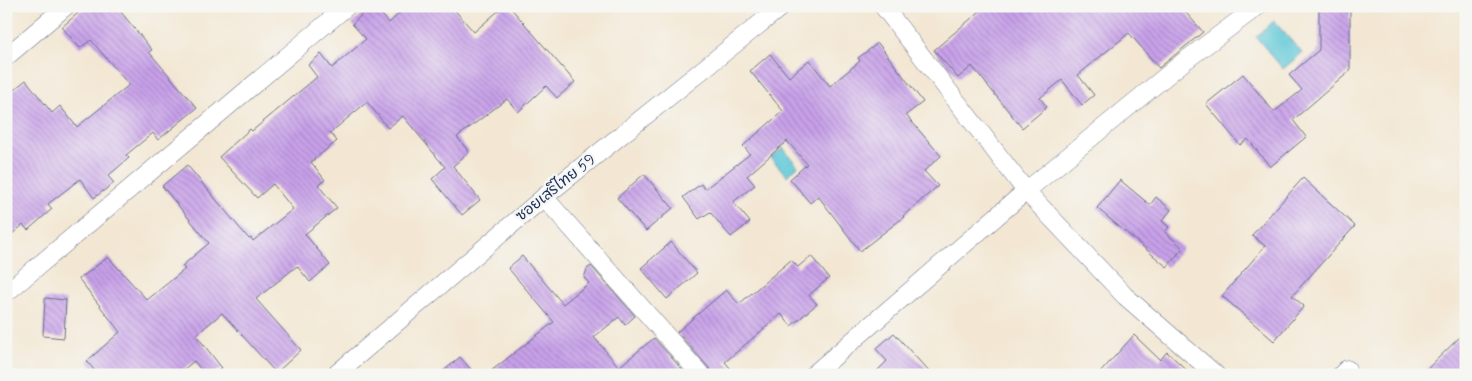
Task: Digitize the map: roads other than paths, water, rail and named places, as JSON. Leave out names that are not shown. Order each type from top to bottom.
[{"type":"street","points":[[6,57],[66,6]]},
{"type":"street","points":[[6,293],[347,6]]},
{"type":"street","name":"ซอยเสรีไทย 59","points":[[335,375],[544,197],[782,6]]},
{"type":"street","points":[[883,6],[1026,191],[1125,296],[1216,375]]},
{"type":"street","points":[[814,375],[1026,191],[1182,62],[1258,6]]},
{"type":"street","points":[[544,197],[701,375]]},
{"type":"water","points":[[1274,21],[1302,53],[1283,69],[1256,37]]},
{"type":"water","points":[[783,148],[798,166],[787,176],[771,158]]}]
